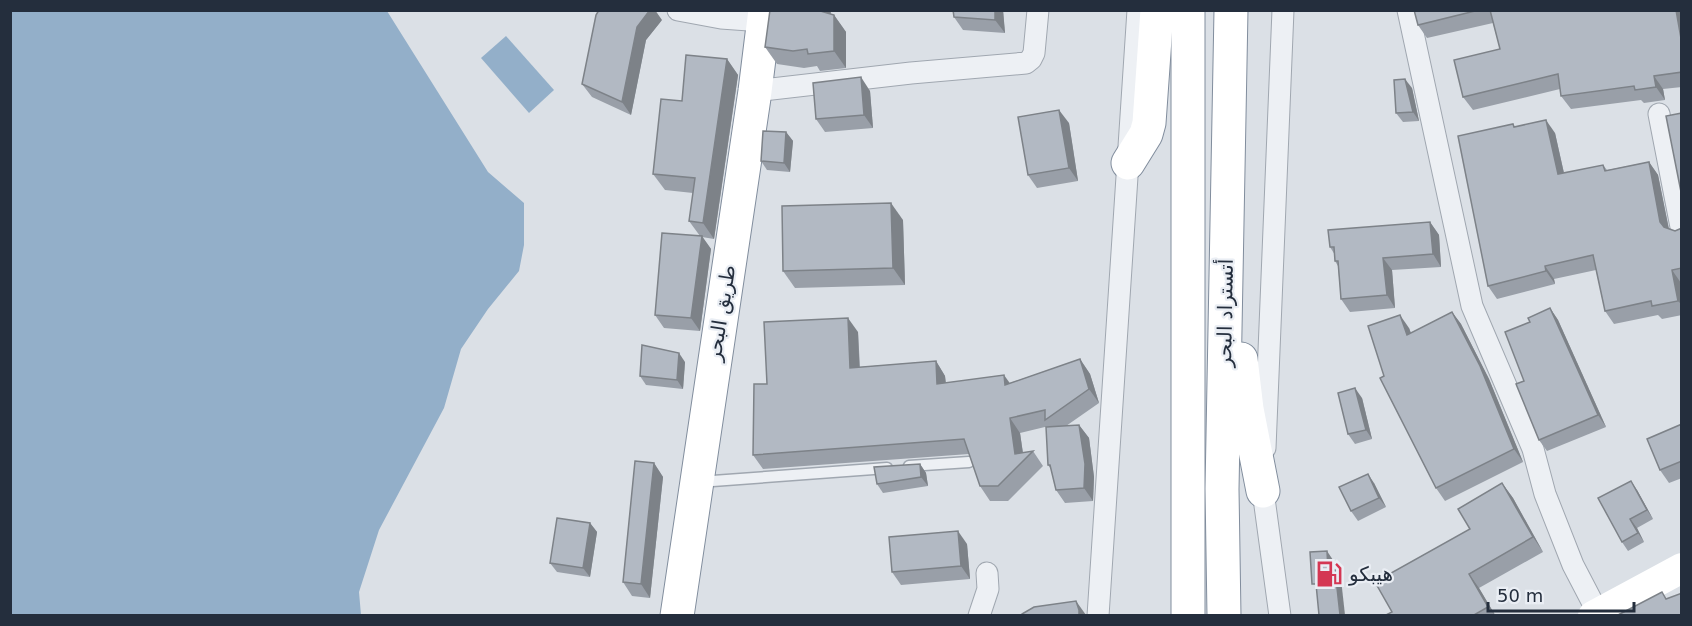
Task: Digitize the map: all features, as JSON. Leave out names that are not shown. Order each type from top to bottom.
[{"type":"highway","points":[[1128,163],[1146,134],[1149,123],[1157,10]]},
{"type":"highway","name":"أتستراد البحر","points":[[1188,10],[1188,615]]},
{"type":"highway","name":"أتستراد البحر","points":[[1224,615],[1222,489],[1231,10]]},
{"type":"highway","name":"طريق البحر","points":[[677,615],[755,91],[764,16]]},
{"type":"highway","points":[[1226,248],[1247,409],[1263,490]]},
{"type":"main road","points":[[1595,614],[1682,568]]},
{"type":"street","points":[[678,10],[721,18],[764,16]]},
{"type":"street","points":[[755,91],[910,73],[1026,63],[1034,53],[1038,10]]},
{"type":"street","points":[[1098,615],[1138,10]]},
{"type":"street","points":[[1283,10],[1263,490],[1279,605],[1295,615]]},
{"type":"street","points":[[1408,10],[1472,306],[1533,449],[1545,494],[1595,614]]},
{"type":"street","points":[[1659,114],[1682,232]]},
{"type":"street","points":[[979,615],[988,589],[987,573]]},
{"type":"lane","points":[[696,483],[969,462]]},
{"type":"water","points":[[10,11],[387,11],[488,172],[524,203],[524,245],[519,271],[488,309],[461,349],[444,408],[379,530],[359,592],[361,615],[11,615]]},
{"type":"water","points":[[506,36],[554,90],[529,113],[481,58]]},
{"type":"building","points":[[599,10],[650,10],[637,27],[622,102],[582,84],[596,15]]},
{"type":"building","points":[[770,10],[817,10],[834,15],[834,51],[808,54],[807,49],[793,51],[765,47]]},
{"type":"building","points":[[953,10],[995,10],[995,20],[954,17]]},
{"type":"building","points":[[1414,10],[1479,10],[1418,25]]},
{"type":"building","points":[[1490,10],[1676,10],[1682,44],[1682,72],[1654,76],[1656,87],[1635,90],[1634,86],[1561,96],[1558,74],[1463,97],[1454,60],[1500,49]]},
{"type":"building","points":[[686,55],[727,59],[703,223],[689,221],[695,178],[653,174],[661,99],[682,101]]},
{"type":"building","points":[[861,77],[864,115],[816,119],[813,83]]},
{"type":"building","points":[[1405,79],[1413,112],[1396,113],[1394,80]]},
{"type":"building","points":[[1059,110],[1069,168],[1028,175],[1018,117]]},
{"type":"building","points":[[1682,113],[1682,197],[1666,116]]},
{"type":"building","points":[[1546,120],[1558,174],[1603,165],[1605,171],[1649,162],[1660,222],[1664,227],[1675,231],[1682,228],[1682,268],[1672,270],[1678,301],[1652,306],[1651,301],[1605,311],[1593,255],[1545,266],[1546,271],[1488,286],[1458,136],[1513,124],[1514,127]]},
{"type":"building","points":[[763,131],[786,132],[784,163],[761,161]]},
{"type":"building","points":[[891,203],[893,268],[783,271],[782,206]]},
{"type":"building","points":[[1430,222],[1433,254],[1383,258],[1387,295],[1341,299],[1338,261],[1335,261],[1334,247],[1330,247],[1328,230]]},
{"type":"building","points":[[662,233],[702,236],[691,318],[655,315]]},
{"type":"building","points":[[1550,308],[1598,415],[1539,440],[1516,384],[1524,381],[1505,332],[1530,322],[1528,318]]},
{"type":"building","points":[[1452,312],[1480,366],[1514,449],[1436,488],[1380,378],[1384,376],[1368,326],[1400,315],[1407,335]]},
{"type":"building","points":[[848,318],[850,368],[936,361],[937,384],[1004,375],[1005,385],[1080,359],[1089,389],[1045,420],[1045,410],[1010,418],[1015,454],[1033,451],[998,486],[980,486],[964,439],[753,455],[754,384],[767,384],[764,322]]},
{"type":"building","points":[[642,345],[679,353],[677,380],[640,376]]},
{"type":"building","points":[[1355,388],[1366,430],[1348,434],[1338,393]]},
{"type":"building","points":[[1682,424],[1682,461],[1660,470],[1647,439]]},
{"type":"building","points":[[1079,425],[1085,464],[1084,488],[1056,490],[1050,465],[1048,465],[1046,427]]},
{"type":"building","points":[[635,461],[654,463],[641,584],[623,582]]},
{"type":"building","points":[[920,464],[921,477],[877,484],[874,467]]},
{"type":"building","points":[[1368,474],[1379,498],[1351,511],[1339,487]]},
{"type":"building","points":[[1631,481],[1647,510],[1630,519],[1638,533],[1622,542],[1598,498]]},
{"type":"building","points":[[1502,483],[1533,537],[1469,574],[1488,607],[1474,615],[1386,615],[1392,612],[1375,582],[1470,529],[1458,509]]},
{"type":"building","points":[[557,518],[590,523],[583,568],[550,563]]},
{"type":"building","points":[[958,531],[961,566],[892,572],[889,537]]},
{"type":"building","points":[[1327,551],[1328,570],[1335,570],[1340,615],[1319,615],[1316,584],[1312,584],[1310,552]]},
{"type":"building","points":[[1662,592],[1666,599],[1682,593],[1682,615],[1618,615]]},
{"type":"building","points":[[1076,601],[1079,615],[1022,615],[1034,607]]},
{"type":"place","name":"هيبكو","points":[[1329,574]]}]
